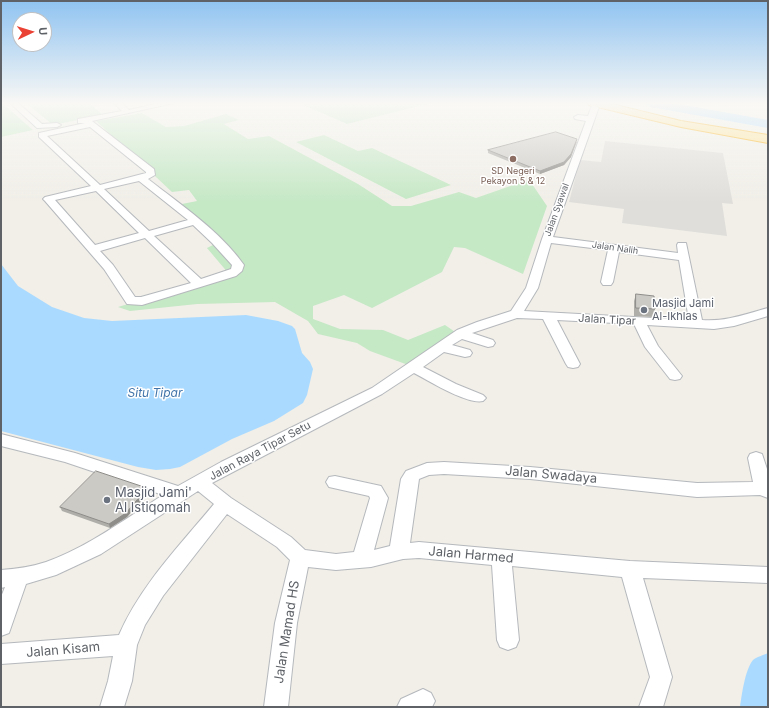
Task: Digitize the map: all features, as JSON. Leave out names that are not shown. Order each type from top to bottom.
[{"type":"highway","points":[[756,136],[768,138]]},
{"type":"street","points":[[43,136],[199,284]]},
{"type":"street","points":[[106,136],[150,171],[150,175],[48,199],[109,267],[131,301],[142,301],[232,274],[236,271],[238,267],[226,249],[196,221],[141,178]]},
{"type":"street","name":"Jalan Syawal","points":[[516,314],[532,288],[547,239],[585,136]]},
{"type":"street","points":[[94,249],[196,221]]},
{"type":"street","name":"Jalan Nalih","points":[[547,239],[614,248],[683,251],[696,325]]},
{"type":"street","points":[[607,282],[614,248]]},
{"type":"street","name":"Jalan Tipar","points":[[516,314],[714,325],[734,322],[768,312]]},
{"type":"street","name":"Jalan Raya Tipar Setu","points":[[10,579],[59,566],[87,552],[179,494],[376,391],[461,334],[516,314]]},
{"type":"street","points":[[548,316],[572,364]]},
{"type":"street","points":[[639,322],[652,347],[675,376]]},
{"type":"street","points":[[461,334],[488,344]]},
{"type":"street","points":[[442,347],[465,353]]},
{"type":"street","points":[[413,367],[451,388],[478,398]]},
{"type":"street","points":[[1,440],[23,444],[98,465],[179,494]]},
{"type":"street","points":[[756,458],[766,490]]},
{"type":"street","name":"Jalan Swadaya","points":[[399,552],[410,479],[412,475],[428,469],[444,468],[530,473],[678,489],[766,490]]},
{"type":"street","points":[[335,482],[375,491],[378,494],[379,498],[377,508],[362,559]]},
{"type":"street","points":[[199,483],[225,503],[284,542],[300,558]]},
{"type":"street","points":[[112,707],[120,681],[126,645],[136,620],[156,590],[225,503]]},
{"type":"street","name":"Jalan Harmed","points":[[300,558],[336,562],[419,550],[630,569],[768,575]]},
{"type":"street","name":"Jalan Mamad HS","points":[[276,707],[286,623],[300,558]]},
{"type":"street","points":[[501,558],[508,640]]},
{"type":"street","points":[[630,569],[661,677],[651,707]]},
{"type":"street","points":[[1,626],[10,579]]},
{"type":"street","name":"Jalan Kisam","points":[[1,654],[126,645]]},
{"type":"shaded area","points":[[605,141],[723,153],[733,204],[722,203],[727,236],[622,223],[624,209],[569,202],[580,160],[601,162]]},
{"type":"green space","points":[[112,136],[243,136],[248,139],[269,136],[358,184],[392,206],[411,206],[459,192],[476,198],[516,184],[530,181],[547,206],[523,274],[465,248],[454,247],[442,272],[372,308],[344,295],[313,306],[313,319],[340,329],[383,330],[408,340],[445,325],[458,334],[411,366],[370,351],[357,343],[318,334],[308,321],[275,302],[197,304],[130,311],[118,307],[229,274],[207,248],[223,240],[182,204],[197,201],[189,190],[172,192]]},
{"type":"green space","points":[[320,136],[326,136],[358,151],[372,148],[451,185],[406,199],[296,142]]},
{"type":"water","name":"Situ Tipar","points":[[1,264],[18,286],[52,307],[84,318],[112,321],[246,315],[278,321],[292,326],[295,329],[302,353],[310,362],[313,369],[307,395],[303,403],[274,421],[232,439],[180,467],[170,469],[156,470],[138,467],[1,431]]},
{"type":"building","points":[[541,136],[568,136],[577,139],[571,154],[564,162],[540,171],[488,150]]},
{"type":"building","points":[[636,294],[654,296],[655,309],[636,308]]},
{"type":"building","name":"Masjid Jami' Al Istiqomah","points":[[96,471],[147,488],[126,513],[109,524],[60,507]]},
{"type":"waterway","points":[[760,707],[766,675],[768,672]]},
{"type":"place","name":"SD Negeri Pekayon 5 & 12","points":[[513,159]]},
{"type":"place","name":"Masjid Jami Al-Ikhlas","points":[[644,310]]},
{"type":"place","name":"Masjid Jami' Al Istiqomah","points":[[107,500]]}]
